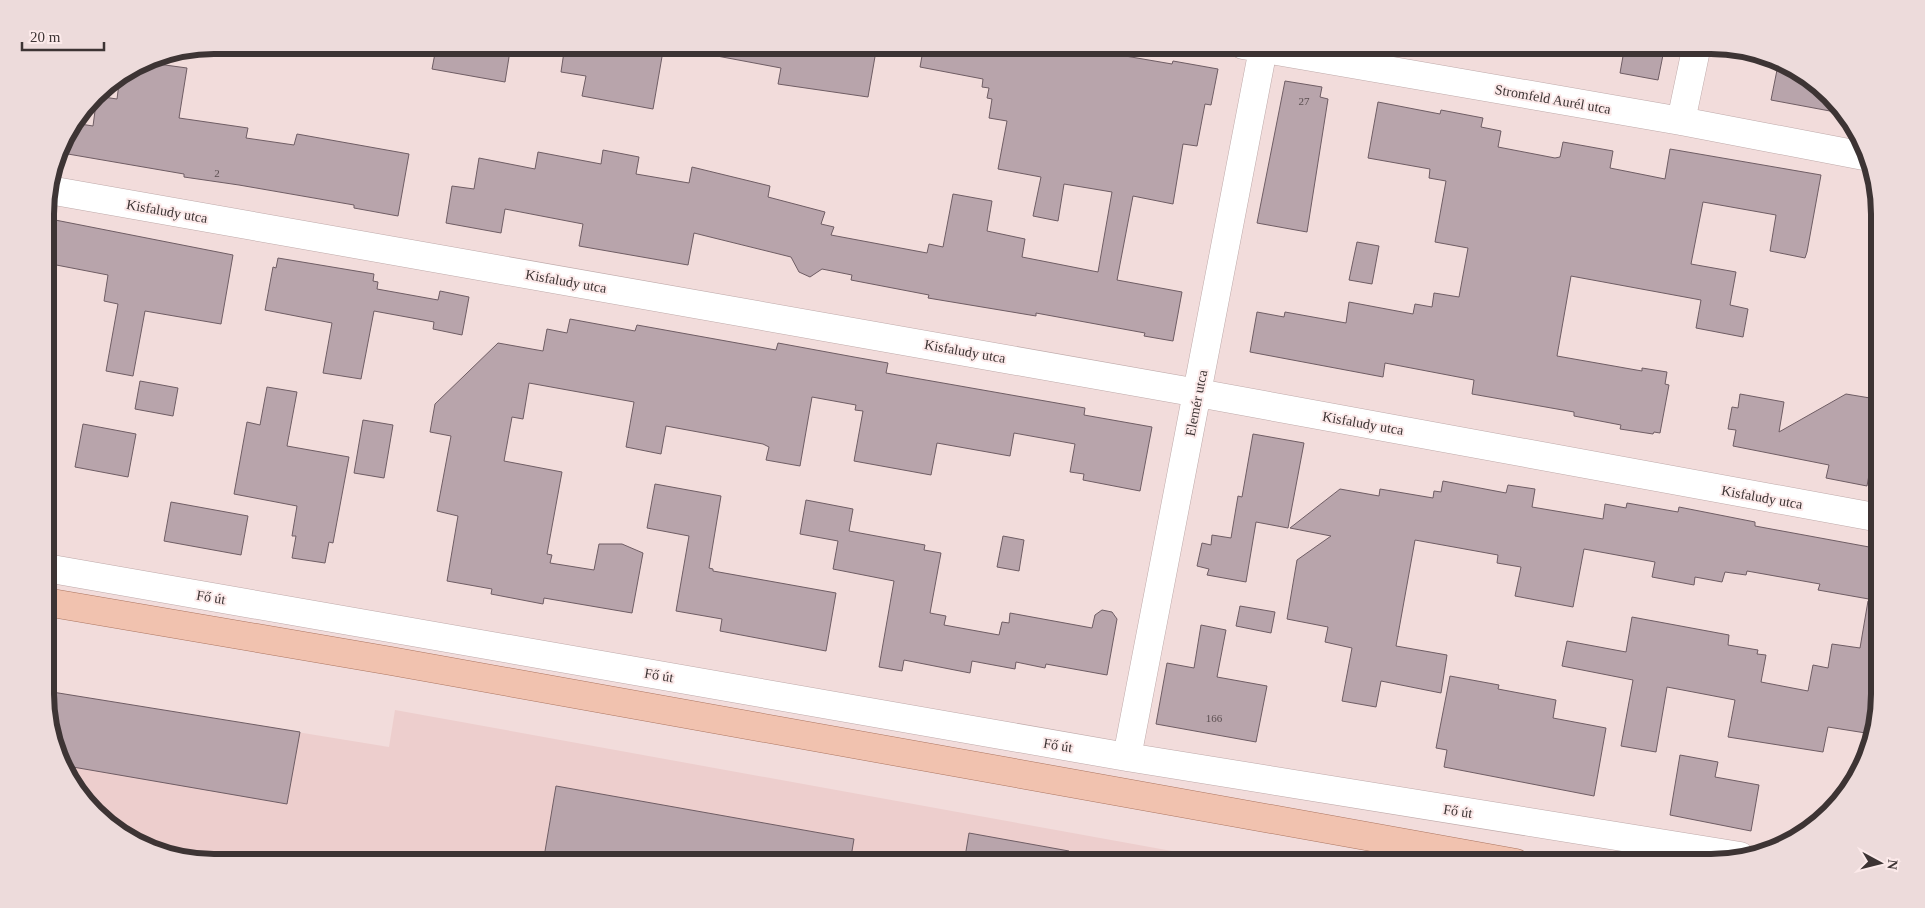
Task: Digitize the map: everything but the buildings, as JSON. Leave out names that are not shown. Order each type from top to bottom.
[{"type":"main road","points":[[54,603],[372,657],[1466,854]]},
{"type":"street","name":"Elemér utca","points":[[1127,757],[1198,393],[1252,54]]},
{"type":"street","name":"Stromfeld Aurél utca","points":[[1293,54],[1681,121],[1860,155]]},
{"type":"street","points":[[1681,121],[1695,54]]},
{"type":"street","name":"Kisfaludy utca","points":[[55,191],[1198,393],[1871,516]]},
{"type":"street","name":"Fő út","points":[[54,569],[1127,757],[1725,854]]},
{"type":"street","points":[[372,657],[377,626]]},
{"type":"shaded area","points":[[54,692],[389,747],[395,710],[1188,854],[203,854],[172,849],[134,833],[116,821],[87,792],[75,774],[59,736],[55,715]]}]
